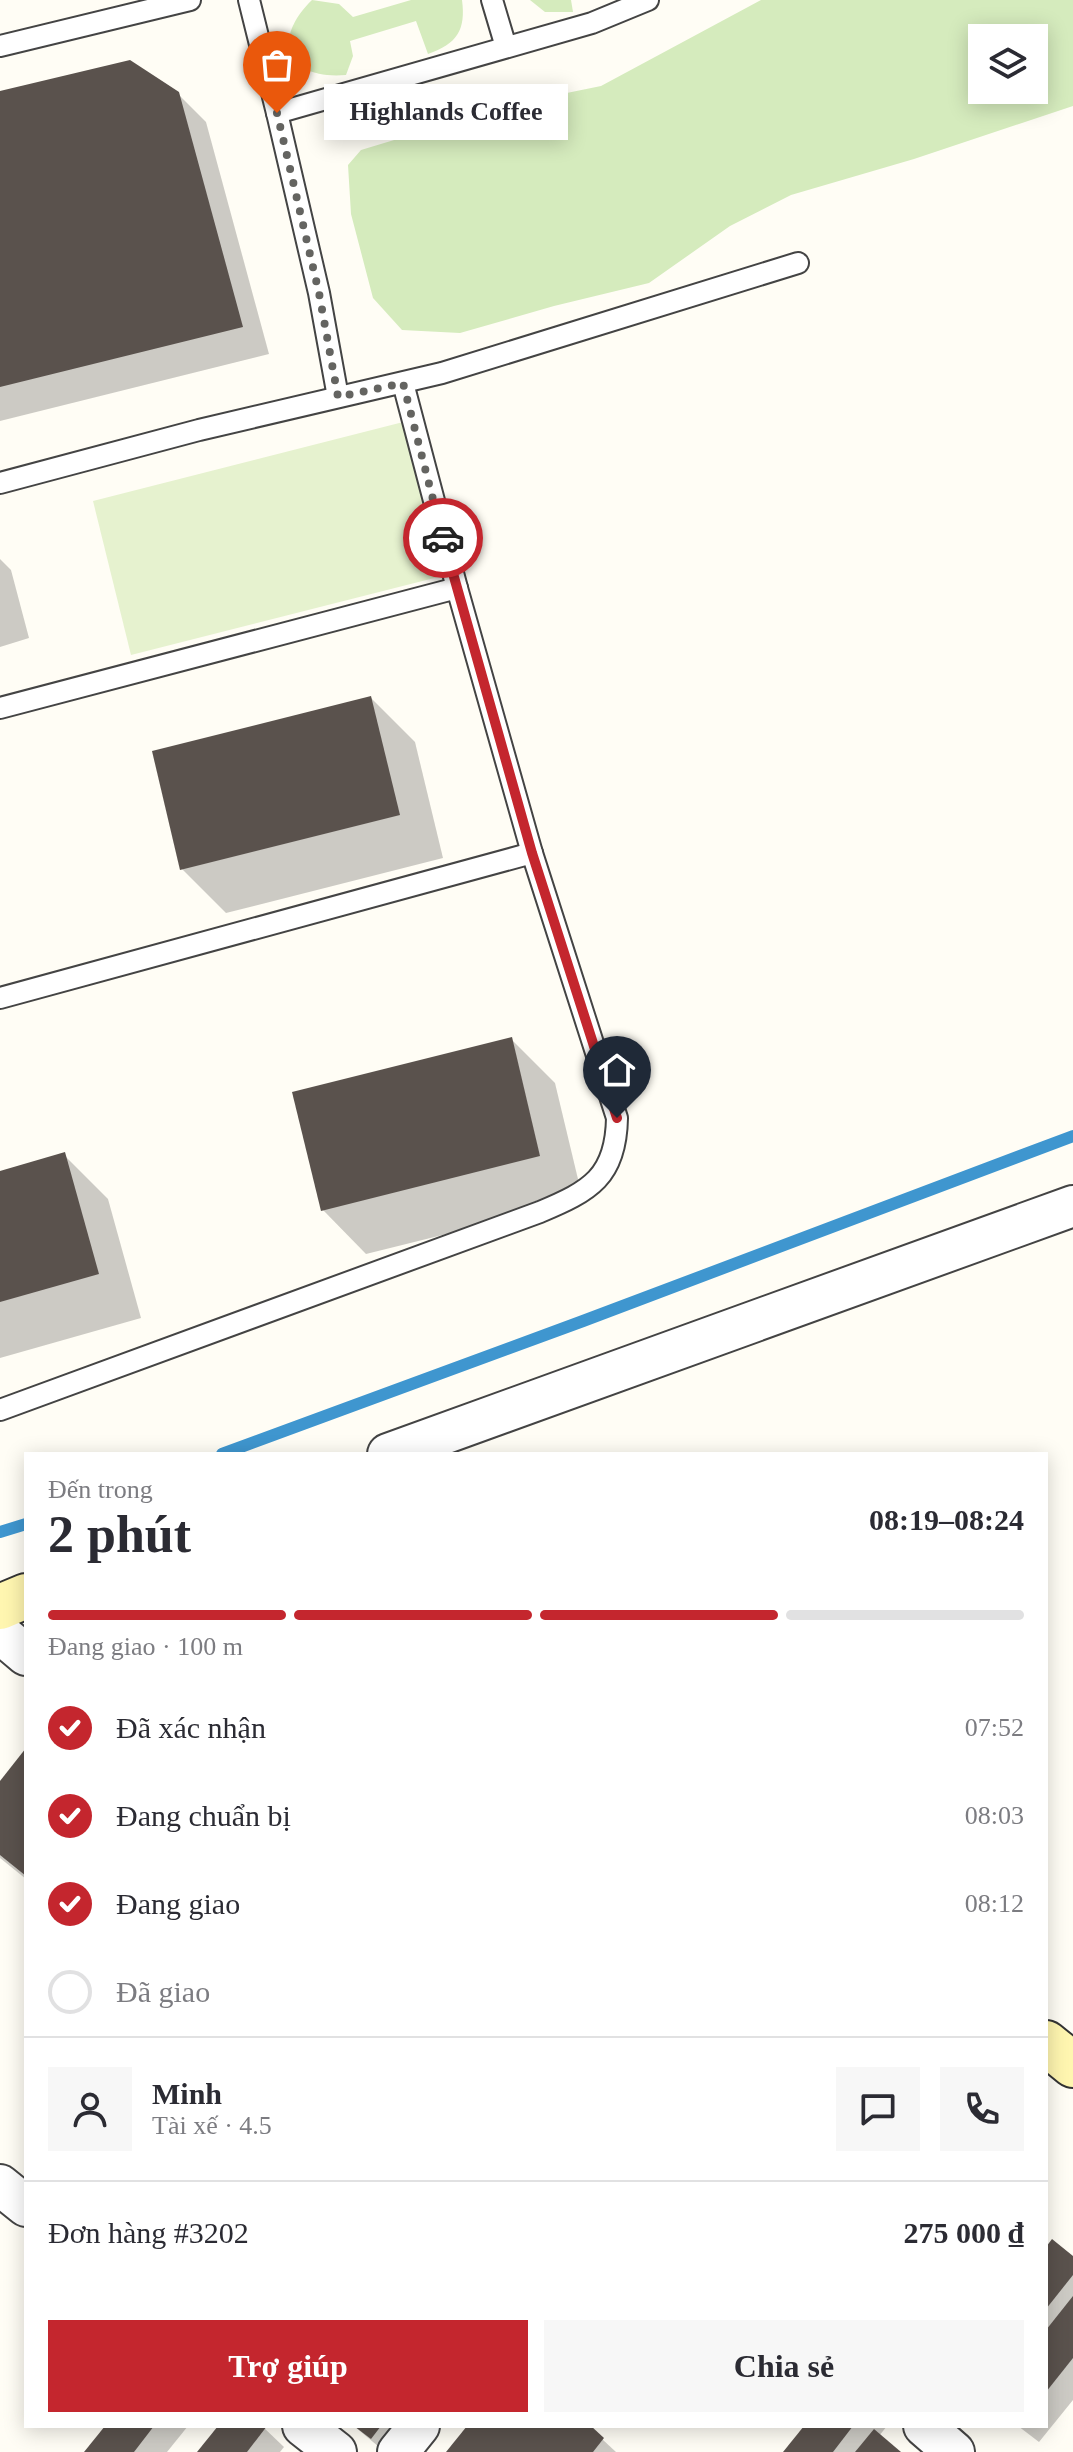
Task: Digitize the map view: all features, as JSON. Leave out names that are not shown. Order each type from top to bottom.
[{"type":"street","points":[[394,1452],[1073,1206]]},
{"type":"street","points":[[0,1607],[24,1597]]},
{"type":"street","points":[[0,1633],[24,1653]]},
{"type":"street","points":[[1048,2045],[1073,2065]]},
{"type":"street","points":[[0,2185],[24,2204]]},
{"type":"street","points":[[306,2428],[336,2452]]},
{"type":"street","points":[[398,2452],[417,2428]]},
{"type":"street","points":[[926,2428],[954,2452]]},
{"type":"lane","points":[[0,46],[190,0]]},
{"type":"lane","points":[[249,0],[319,293],[338,397]]},
{"type":"lane","points":[[492,0],[506,47]]},
{"type":"lane","points":[[277,113],[592,23],[648,0]]},
{"type":"lane","points":[[0,483],[403,383],[798,263]]},
{"type":"lane","points":[[0,1410],[540,1212],[594,1185],[608,1165],[616,1140],[617,1118],[532,853],[403,383]]},
{"type":"lane","points":[[0,708],[457,588]]},
{"type":"lane","points":[[0,998],[532,853]]},
{"type":"green space","points":[[312,0],[339,4],[353,17],[411,0],[462,0],[461,28],[446,46],[428,54],[416,21],[350,41],[353,56],[346,75],[326,75],[299,64],[292,55],[289,43],[291,30],[299,15]]},
{"type":"green space","points":[[530,0],[571,0],[573,12],[545,12]]},
{"type":"green space","points":[[761,0],[1073,0],[1073,106],[914,159],[791,195],[730,226],[649,283],[460,333],[402,330],[373,298],[351,214],[348,165],[361,150],[513,104],[601,86]]},
{"type":"green space","points":[[415,419],[454,573],[131,655],[93,501]]},
{"type":"building","points":[[130,60],[179,92],[243,327],[0,387],[0,91]]},
{"type":"building","points":[[371,696],[400,815],[180,870],[152,751]]},
{"type":"building","points":[[512,1037],[540,1156],[321,1211],[292,1092]]},
{"type":"building","points":[[65,1152],[99,1274],[0,1302],[0,1171]]},
{"type":"building","points":[[24,1751],[24,1874],[0,1855],[0,1781]]},
{"type":"building","points":[[1052,2239],[1073,2256],[1073,2275],[1048,2306],[1048,2244]]},
{"type":"building","points":[[1073,2296],[1073,2358],[1048,2389],[1048,2327]]},
{"type":"building","points":[[103,2428],[152,2428],[134,2452],[84,2452]]},
{"type":"building","points":[[216,2428],[265,2428],[247,2452],[197,2452]]},
{"type":"building","points":[[357,2428],[379,2428],[371,2439]]},
{"type":"building","points":[[465,2428],[593,2428],[604,2438],[593,2452],[446,2452]]},
{"type":"building","points":[[802,2428],[851,2428],[833,2452],[783,2452]]},
{"type":"building","points":[[874,2429],[901,2452],[855,2452]]},
{"type":"waterway","points":[[227,1452],[1073,1136]]},
{"type":"waterway","points":[[0,1532],[24,1525]]},
{"type":"way so far","points":[[277,113],[319,293],[338,397],[403,383],[443,538]]},
{"type":"place","name":"Highlands Coffee","points":[[277,113]]},
{"type":"route","points":[[443,538],[532,853],[617,1118]]}]
